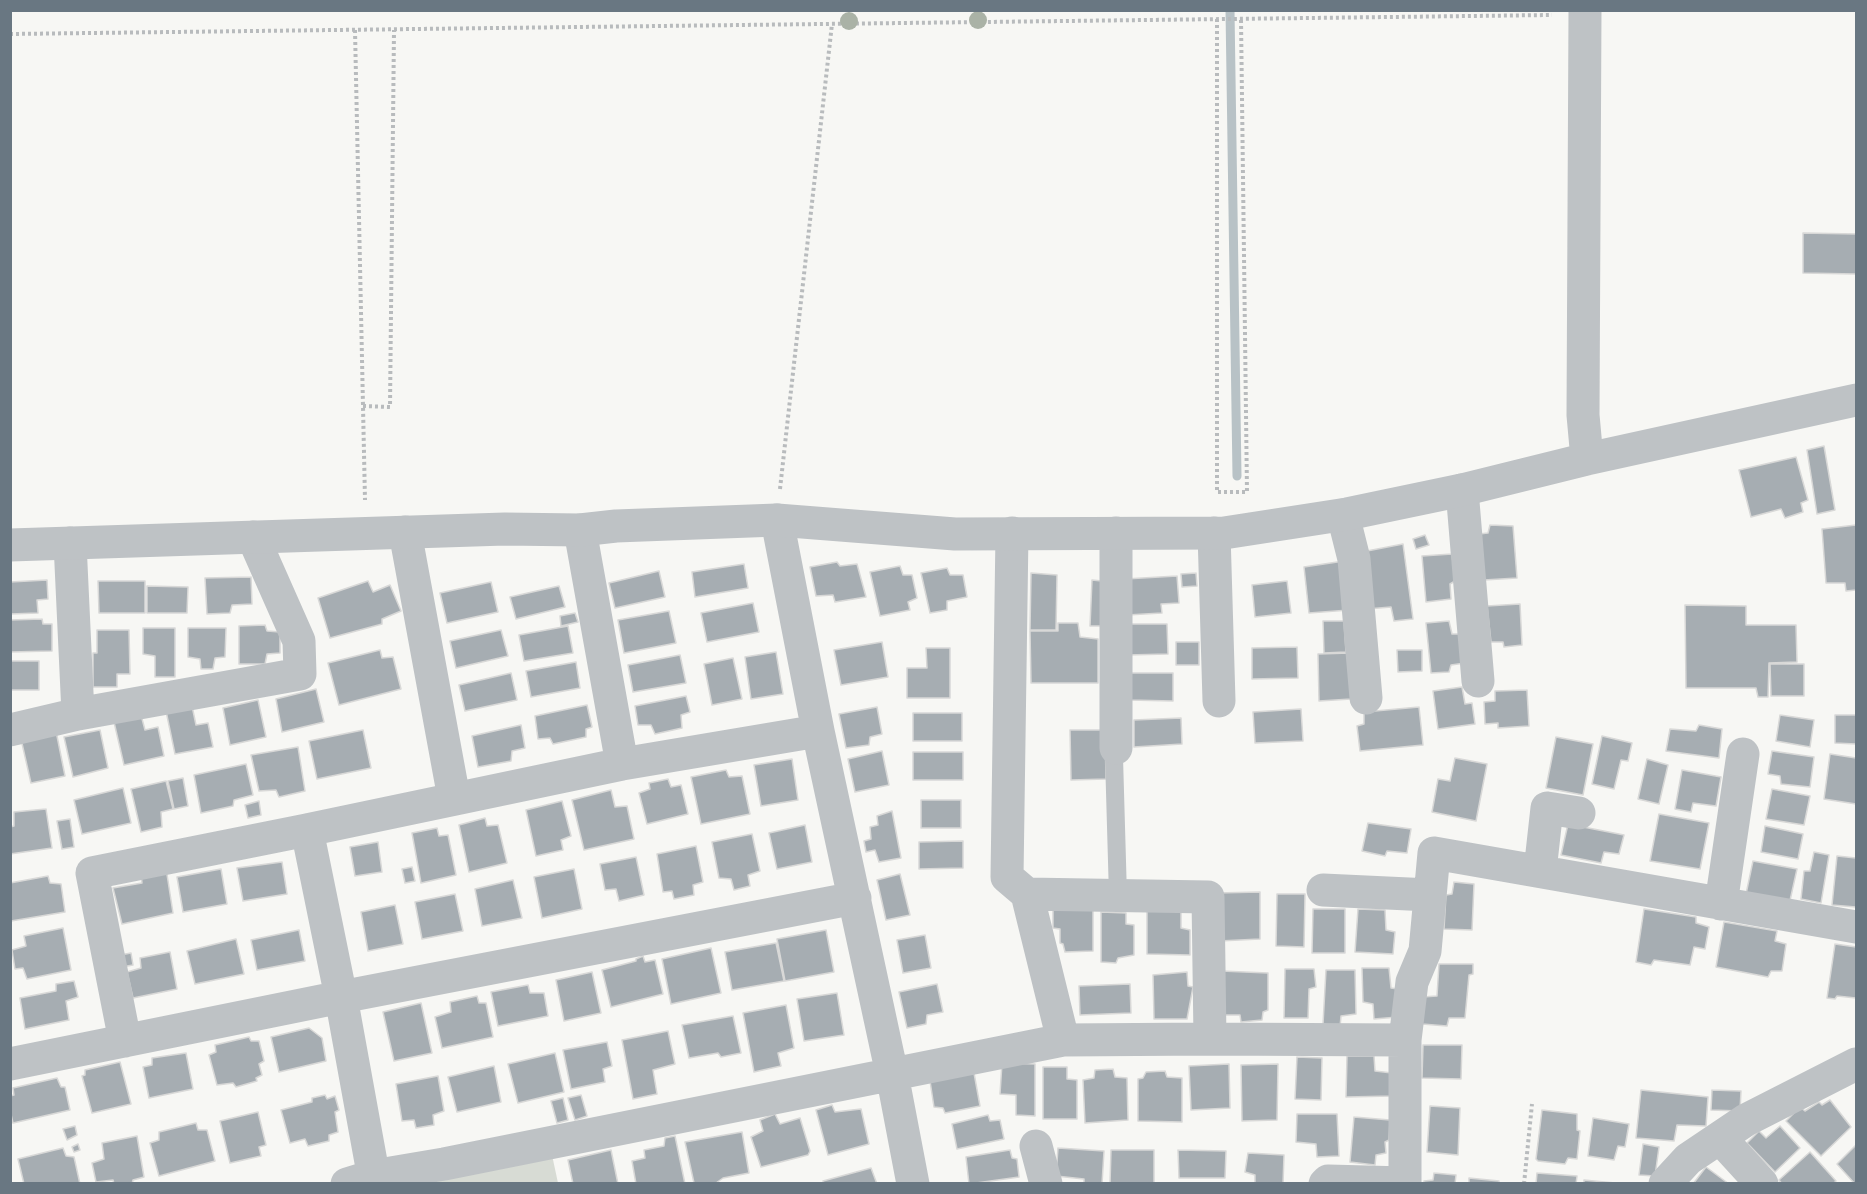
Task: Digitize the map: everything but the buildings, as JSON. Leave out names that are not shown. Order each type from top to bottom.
[{"type":"street","points":[[1585,13],[1582,415],[1587,459]]},
{"type":"street","points":[[10,544],[505,529],[580,530],[616,526],[777,520],[955,534],[1214,533],[1343,514],[1461,490],[1587,459],[1857,400]]},
{"type":"street","points":[[1461,490],[1478,681]]},
{"type":"street","points":[[1343,514],[1354,559],[1365,698]]},
{"type":"street","points":[[777,520],[818,731],[892,1074],[913,1184]]},
{"type":"street","points":[[580,530],[622,764]]},
{"type":"street","points":[[405,532],[454,798]]},
{"type":"street","points":[[1012,533],[1007,877],[1027,894],[1064,1040]]},
{"type":"street","points":[[1116,533],[1116,748]]},
{"type":"street","points":[[1214,533],[1219,701]]},
{"type":"street","points":[[10,730],[78,714],[300,674],[299,641],[253,537]]},
{"type":"street","points":[[70,543],[78,714]]},
{"type":"street","points":[[125,1041],[92,873],[622,764],[818,731]]},
{"type":"street","points":[[1721,904],[1743,754]]},
{"type":"street","points":[[1540,872],[1547,808],[1579,813]]},
{"type":"street","points":[[307,830],[341,997],[365,1181],[1064,1040],[1405,1040]]},
{"type":"street","points":[[1324,1184],[1328,1181],[1405,1183],[1405,1040],[1412,982],[1425,951],[1434,853],[1857,927]]},
{"type":"street","points":[[1323,890],[1430,895]]},
{"type":"street","points":[[1027,894],[1208,897],[1210,1039]]},
{"type":"street","points":[[10,1064],[341,997],[855,898]]},
{"type":"street","points":[[1665,1184],[1688,1159],[1746,1120],[1857,1064]]},
{"type":"street","points":[[1720,1138],[1762,1184]]},
{"type":"street","points":[[1036,1146],[1046,1184]]},
{"type":"lane","points":[[1116,748],[1114,757],[1118,896]]},
{"type":"path","points":[[10,34],[1217,20],[1585,13]]},
{"type":"path","points":[[1217,20],[1217,492],[1247,492],[1240,19]]},
{"type":"path","points":[[777,520],[832,24]]},
{"type":"path","points":[[356,30],[366,533]]},
{"type":"path","points":[[363,406],[390,407],[394,30]]},
{"type":"path","points":[[1524,1184],[1532,1104]]},
{"type":"shaded area","points":[[552,1155],[558,1183],[425,1184]]},
{"type":"waterway","points":[[1230,10],[1237,476]]}]
